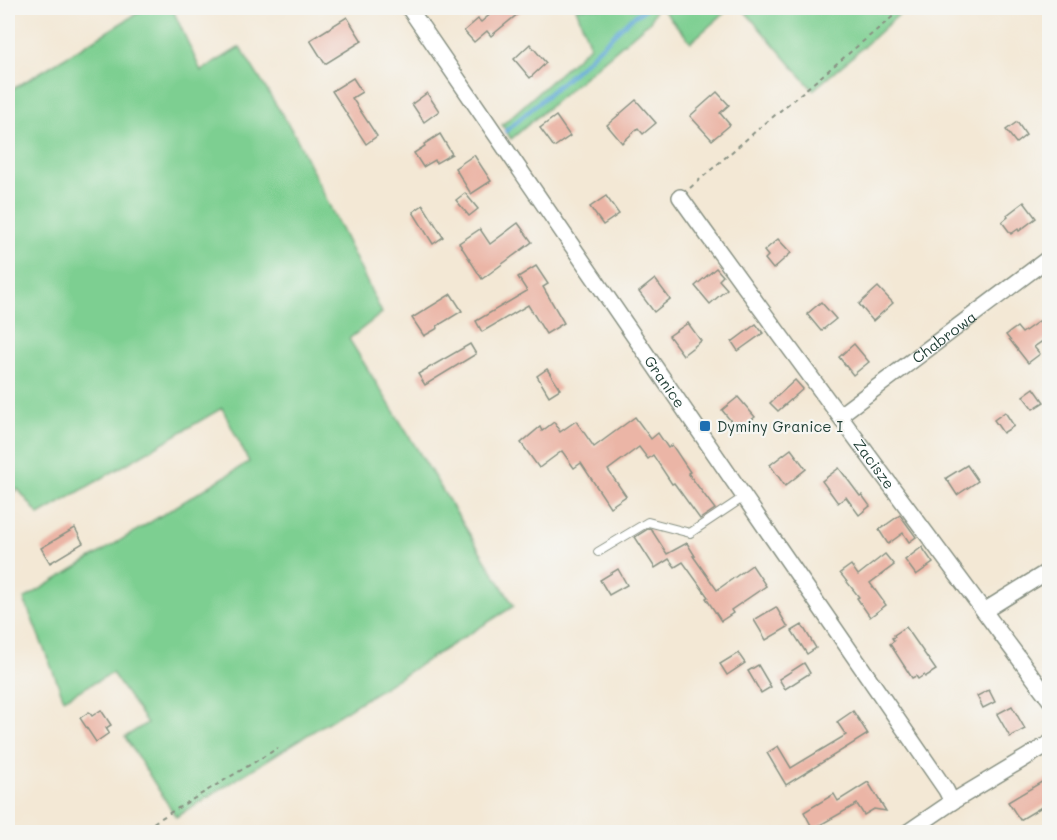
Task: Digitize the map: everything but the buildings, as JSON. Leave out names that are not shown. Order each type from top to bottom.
[{"type":"street","name":"Granice","points":[[409,8],[946,790],[952,802]]},
{"type":"street","name":"Zacisze","points":[[680,197],[777,333],[1050,700]]},
{"type":"street","name":"Chabrowa","points":[[840,415],[1050,257]]},
{"type":"street","points":[[984,611],[1050,570]]},
{"type":"street","points":[[908,832],[952,802],[1050,743]]},
{"type":"lane","points":[[598,552],[648,522],[690,533],[744,497]]},
{"type":"path","points":[[680,197],[903,8]]},
{"type":"path","points":[[138,832],[278,748]]},
{"type":"green space","points":[[146,8],[172,8],[201,71],[240,47],[295,135],[382,313],[349,339],[514,606],[176,817],[125,737],[147,723],[112,673],[64,699],[24,599],[249,462],[222,408],[39,515],[18,489],[8,496],[8,92]]},
{"type":"green space","points":[[576,8],[656,8],[650,21],[511,139],[502,125],[590,46]]},
{"type":"green space","points":[[661,8],[730,8],[691,42]]},
{"type":"green space","points":[[742,8],[906,8],[813,90]]},
{"type":"waterway","points":[[506,131],[582,65],[630,19],[647,8]]},
{"type":"place","name":"Dyminy Granice I","points":[[705,426]]}]
